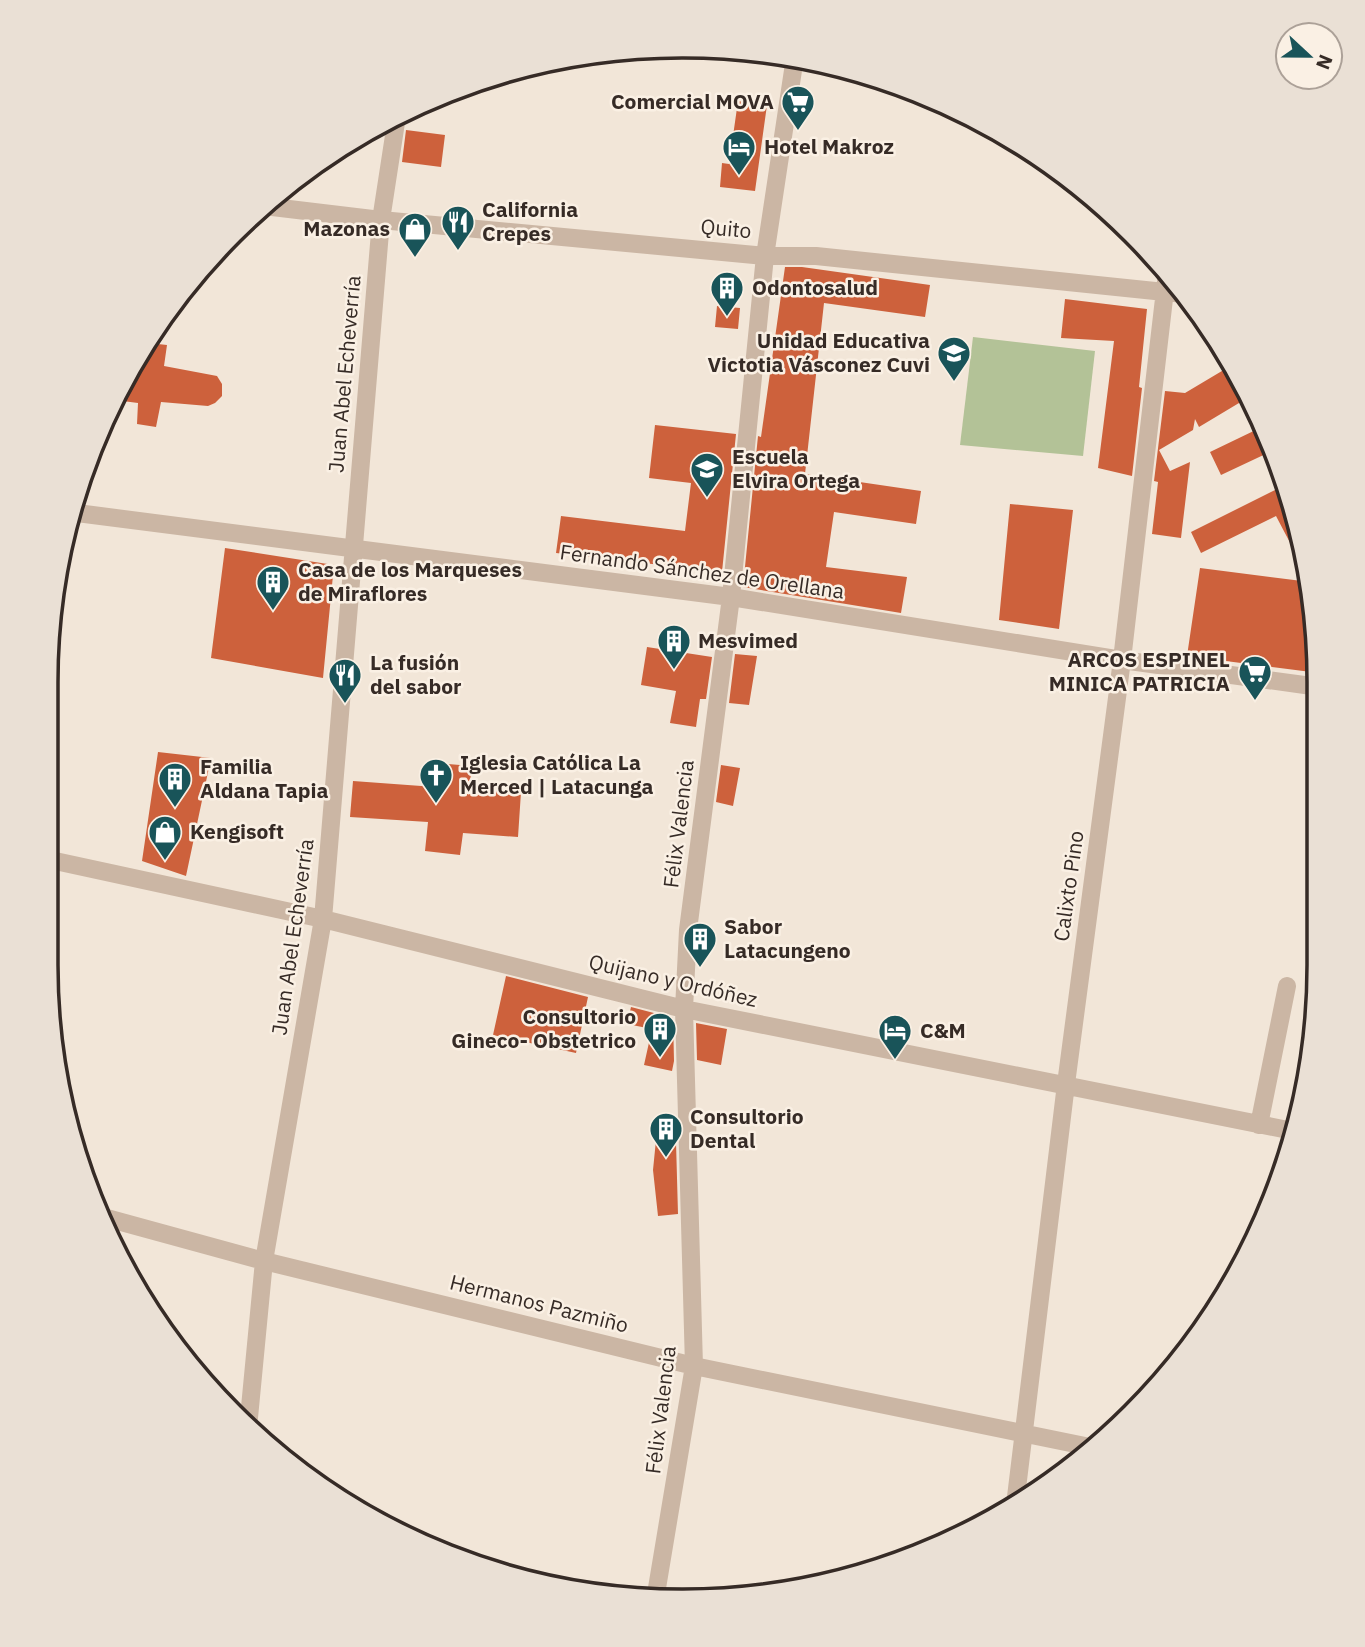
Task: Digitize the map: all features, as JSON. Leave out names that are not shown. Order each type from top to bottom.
[{"type":"street","name":"Félix Valencia","points":[[657,1588],[694,1366],[684,1009],[688,930],[732,597],[765,256],[793,68]]},
{"type":"street","name":"Juan Abel Echeverría","points":[[249,1414],[264,1261],[323,919],[381,220],[395,128]]},
{"type":"street","name":"Quito","points":[[277,208],[381,220],[765,256],[816,256],[1161,282]]},
{"type":"street","name":"Calixto Pino","points":[[1017,1492],[1066,1084],[1122,660],[1165,287]]},
{"type":"street","name":"Fernando Sánchez de Orellana","points":[[81,514],[732,597],[1122,660],[1307,685]]},
{"type":"street","name":"Quijano y Ordóñez","points":[[58,862],[323,919],[684,1009],[1285,1130]]},
{"type":"street","points":[[1259,1125],[1287,986]]},
{"type":"street","name":"Hermanos Pazmiño","points":[[112,1219],[264,1261],[694,1366],[1081,1445]]},
{"type":"green space","points":[[973,337],[1095,351],[1083,456],[960,445]]},
{"type":"building","points":[[738,101],[767,105],[755,191],[720,187],[722,163],[729,164]]},
{"type":"building","points":[[406,130],[445,135],[441,167],[402,162]]},
{"type":"building","points":[[785,267],[930,285],[925,317],[824,303],[805,474],[921,491],[916,524],[834,512],[826,567],[907,577],[901,613],[743,587],[758,436],[761,437]]},
{"type":"building","points":[[1065,299],[1147,309],[1132,476],[1098,468],[1114,341],[1061,338]]},
{"type":"building","name":"Odontosalud","points":[[717,306],[740,308],[738,329],[715,327]]},
{"type":"building","points":[[157,344],[167,345],[164,366],[217,376],[222,384],[222,396],[208,406],[161,402],[156,427],[137,424],[138,403],[125,401]]},
{"type":"building","points":[[1224,370],[1241,402],[1199,427],[1195,419],[1193,430],[1159,450],[1170,471],[1190,462],[1181,538],[1152,534],[1158,482],[1154,481],[1165,391],[1185,393]]},
{"type":"building","name":"Escuela Elvira Ortega","points":[[655,425],[736,434],[722,572],[556,553],[561,516],[685,531],[691,483],[649,478]]},
{"type":"building","points":[[1254,431],[1264,455],[1221,475],[1210,452]]},
{"type":"building","points":[[1276,489],[1292,546],[1276,516],[1201,553],[1191,532]]},
{"type":"building","points":[[1010,504],[1073,510],[1059,629],[999,620]]},
{"type":"building","name":"Casa de los Marqueses de Miraflores","points":[[225,548],[334,565],[323,678],[211,658]]},
{"type":"building","points":[[1200,568],[1298,581],[1307,671],[1187,656]]},
{"type":"building","name":"Mesvimed","points":[[647,647],[712,657],[706,699],[700,699],[696,727],[670,723],[676,691],[641,685]]},
{"type":"building","points":[[735,654],[757,656],[749,705],[729,703]]},
{"type":"building","name":"Familia Aldana Tapia","points":[[158,752],[211,758],[186,876],[142,861]]},
{"type":"building","name":"Iglesia Católica La Merced | Latacunga","points":[[436,763],[472,766],[469,789],[521,792],[518,837],[463,833],[460,855],[425,851],[428,822],[350,817],[353,781],[435,787]]},
{"type":"building","points":[[721,765],[740,768],[733,806],[716,802]]},
{"type":"building","points":[[506,976],[588,997],[576,1053],[493,1035]]},
{"type":"building","points":[[631,1007],[673,1018],[672,1071],[644,1065],[652,1029],[627,1024]]},
{"type":"building","points":[[696,1023],[727,1029],[721,1065],[697,1060]]},
{"type":"building","points":[[656,1140],[676,1142],[678,1214],[658,1216],[653,1170]]},
{"type":"place","name":"Comercial MOVA","points":[[798,132]]},
{"type":"place","name":"Hotel Makroz","points":[[739,177]]},
{"type":"place","name":"California Crepes","points":[[458,252]]},
{"type":"place","name":"Mazonas","points":[[415,259]]},
{"type":"place","name":"Odontosalud","points":[[727,318]]},
{"type":"place","name":"Unidad Educativa Victotia Vásconez Cuvi","points":[[954,383]]},
{"type":"place","name":"Escuela Elvira Ortega","points":[[707,499]]},
{"type":"place","name":"Casa de los Marqueses de Miraflores","points":[[273,612]]},
{"type":"place","name":"Mesvimed","points":[[674,671]]},
{"type":"place","name":"ARCOS ESPINEL MINICA PATRICIA","points":[[1255,702]]},
{"type":"place","name":"La fusión del sabor","points":[[345,705]]},
{"type":"place","name":"Iglesia Católica La Merced | Latacunga","points":[[436,805]]},
{"type":"place","name":"Familia Aldana Tapia","points":[[175,809]]},
{"type":"place","name":"Kengisoft","points":[[165,862]]},
{"type":"place","name":"Sabor Latacungeno","points":[[700,969]]},
{"type":"place","name":"Consultorio Gineco- Obstetrico","points":[[660,1059]]},
{"type":"place","name":"C&M","points":[[895,1061]]},
{"type":"place","name":"Consultorio Dental","points":[[666,1159]]}]
